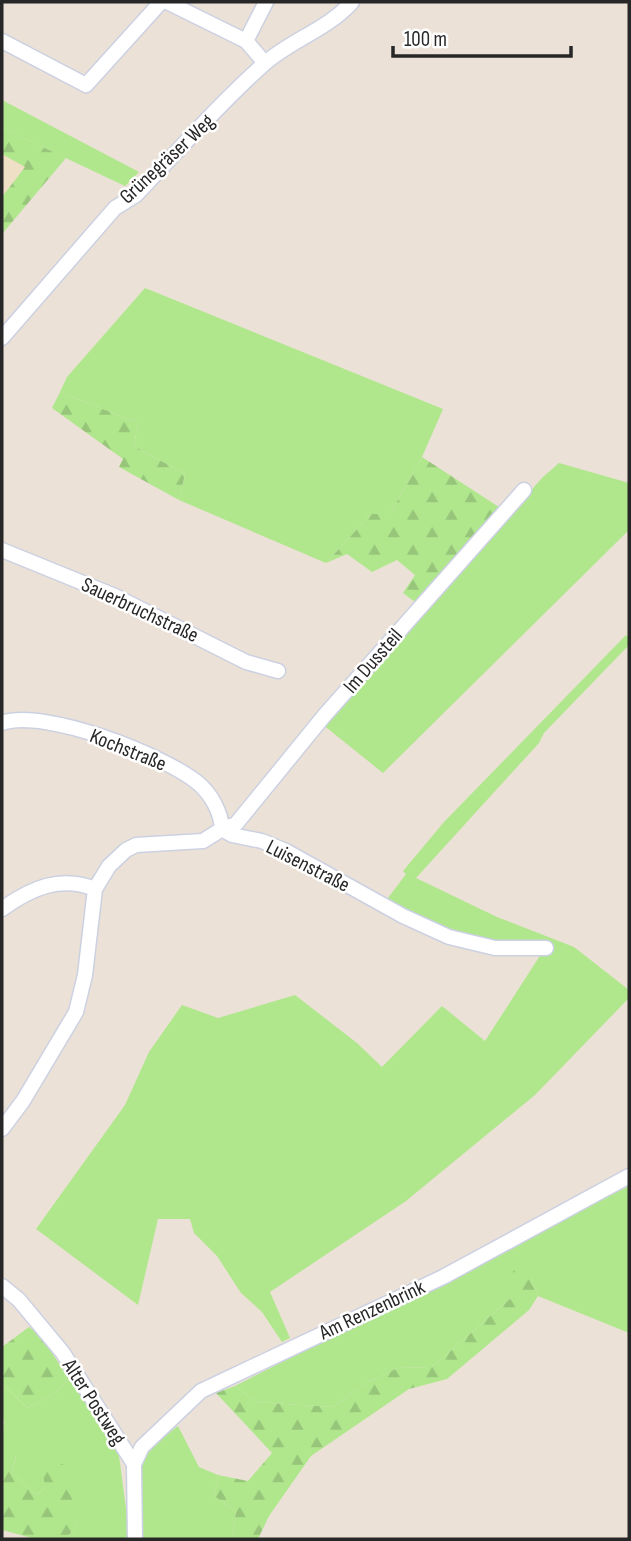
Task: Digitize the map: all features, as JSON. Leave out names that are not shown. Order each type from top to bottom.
[{"type":"street","points":[[2,41],[86,85],[161,2]]},
{"type":"street","points":[[167,2],[246,41],[265,63]]},
{"type":"street","points":[[246,41],[266,2]]},
{"type":"street","name":"Grünegräser Weg","points":[[2,338],[115,208],[136,195],[265,63],[342,13],[352,2]]},
{"type":"street","name":"Im Dussteil","points":[[222,829],[236,824],[324,716],[524,490]]},
{"type":"street","name":"Sauerbruchstraße","points":[[2,550],[115,596],[246,662],[278,671]]},
{"type":"street","name":"Kochstraße","points":[[2,723],[34,720],[57,723],[156,759],[199,784],[214,801],[222,820],[222,829]]},
{"type":"street","points":[[2,1129],[23,1101],[76,1012],[85,975],[95,889],[109,866],[126,850],[136,845],[203,841],[222,829]]},
{"type":"street","name":"Luisenstraße","points":[[222,829],[232,835],[262,841],[286,851],[403,916],[449,937],[495,948],[546,948]]},
{"type":"street","points":[[2,909],[55,882],[77,882],[95,889]]},
{"type":"street","name":"Am Renzenbrink","points":[[134,1464],[142,1447],[201,1391],[443,1277],[629,1177]]},
{"type":"street","name":"Alter Postweg","points":[[2,1286],[19,1300],[63,1353],[134,1464],[135,1539]]},
{"type":"shaded area","points":[[2,154],[26,167],[2,197]]},
{"type":"green space","points":[[2,100],[139,172],[125,186],[2,128]]},
{"type":"green space","points":[[2,128],[66,158],[2,234],[2,197],[25,167],[2,154]]},
{"type":"green space","points":[[145,288],[443,409],[422,457],[390,514],[371,514],[326,563],[179,500],[185,474],[134,446],[138,423],[60,392],[67,377]]},
{"type":"green space","points":[[60,392],[138,423],[134,446],[185,474],[179,500],[119,467],[123,459],[52,408]]},
{"type":"green space","points":[[422,457],[502,509],[419,605],[403,593],[415,575],[397,560],[372,572],[347,554],[326,563],[371,514],[390,514]]},
{"type":"green space","points":[[559,463],[629,483],[629,530],[383,773],[322,724],[543,477]]},
{"type":"green space","points":[[626,635],[629,645],[544,733],[539,743],[416,878],[497,917],[574,947],[629,990],[629,998],[535,1095],[406,1201],[270,1292],[290,1338],[282,1342],[262,1312],[241,1293],[217,1256],[194,1233],[190,1219],[158,1219],[138,1305],[36,1229],[125,1105],[149,1052],[182,1005],[218,1018],[295,995],[357,1043],[382,1067],[442,1006],[485,1041],[541,954],[451,933],[385,902],[406,874],[403,871],[444,822]]},
{"type":"green space","points":[[629,1186],[629,1333],[538,1296],[531,1277],[432,1367],[398,1368],[370,1381],[333,1407],[256,1402],[235,1386]]},
{"type":"green space","points":[[515,1268],[531,1277],[538,1296],[529,1310],[447,1379],[409,1389],[311,1456],[269,1516],[258,1539],[232,1539],[236,1511],[214,1496],[218,1475],[248,1481],[272,1453],[216,1393],[235,1386],[256,1402],[333,1407],[370,1381],[398,1368],[432,1367],[512,1297],[507,1283]]},
{"type":"green space","points":[[29,1327],[41,1336],[69,1379],[56,1393],[27,1408],[2,1383],[2,1347]]},
{"type":"green space","points":[[69,1379],[118,1448],[130,1539],[66,1539],[79,1522],[45,1487],[37,1495],[12,1473],[16,1456],[2,1449],[2,1383],[27,1408],[56,1393]]},
{"type":"green space","points":[[178,1426],[199,1467],[218,1475],[214,1496],[236,1511],[232,1539],[141,1539],[139,1466],[147,1449]]},
{"type":"green space","points":[[2,1449],[16,1455],[12,1473],[37,1495],[45,1487],[43,1474],[51,1460],[67,1466],[79,1522],[66,1539],[36,1539],[2,1530]]}]
